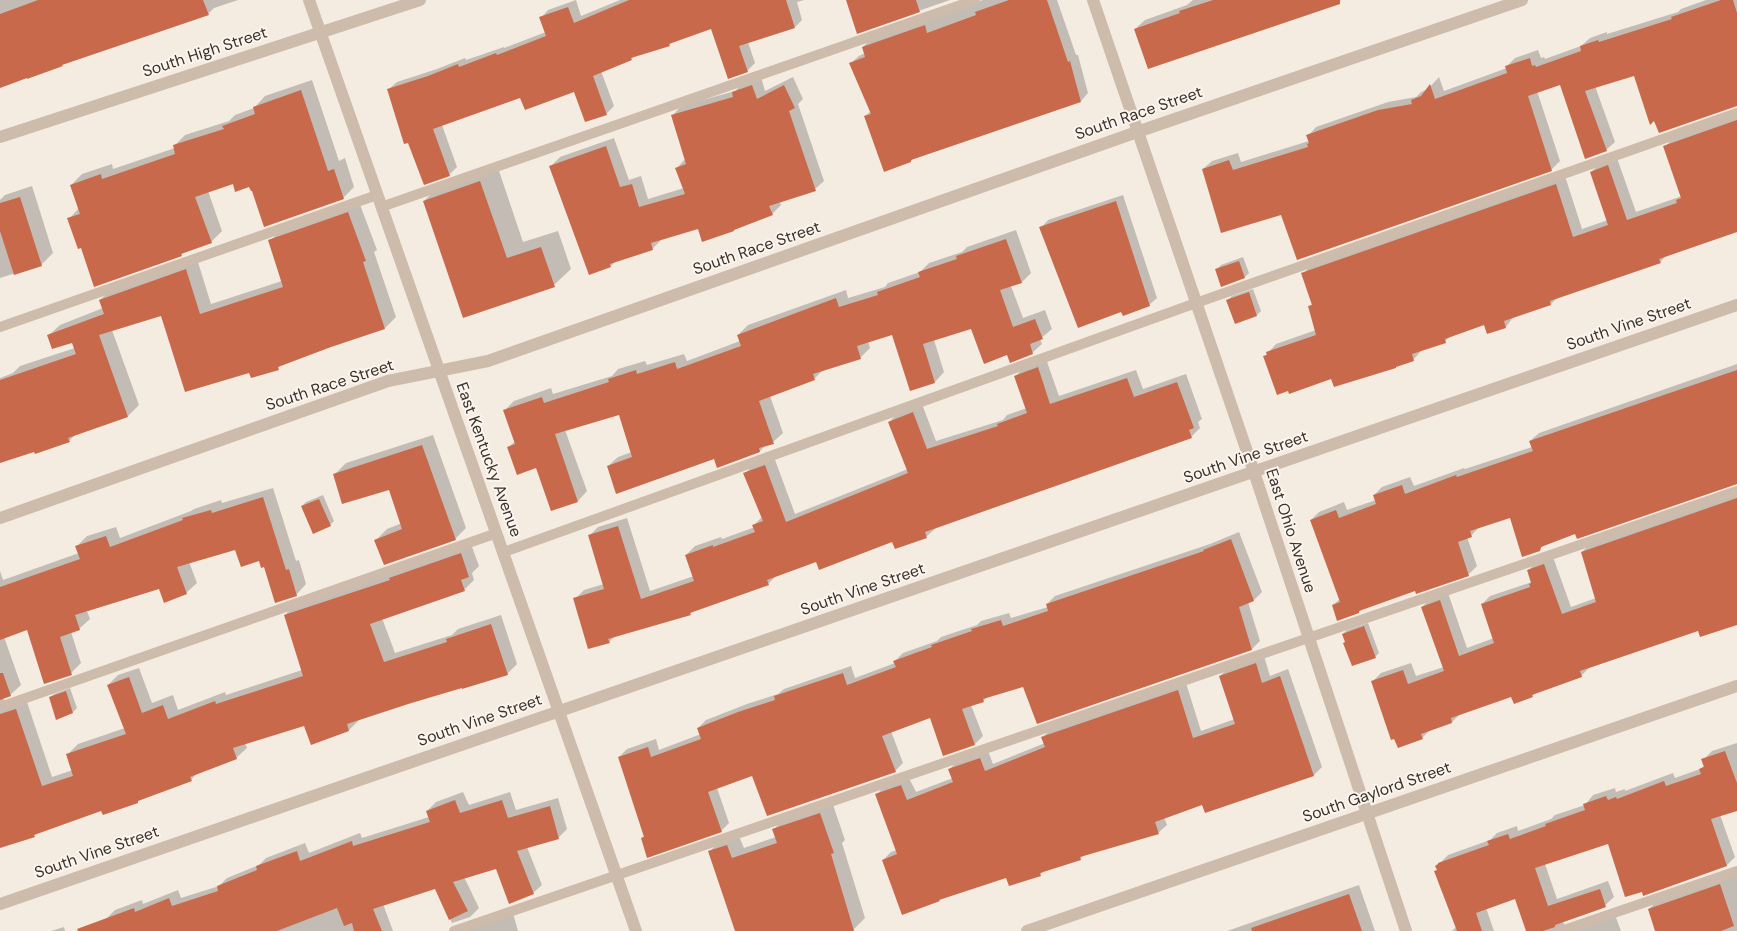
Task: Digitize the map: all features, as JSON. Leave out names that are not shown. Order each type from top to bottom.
[{"type":"street","name":"East Kentucky Avenue","points":[[309,0],[636,931]]},
{"type":"street","name":"South High Street","points":[[0,137],[420,0]]},
{"type":"street","name":"East Ohio Avenue","points":[[1093,0],[1254,472],[1406,931]]},
{"type":"street","name":"South Race Street","points":[[0,518],[388,381],[488,361],[1137,132],[1522,0]]},
{"type":"street","name":"South Vine Street","points":[[0,904],[1737,305]]},
{"type":"street","name":"South Gaylord Street","points":[[1027,931],[1737,686]]},
{"type":"lane","points":[[0,327],[975,0]]},
{"type":"lane","points":[[504,552],[1196,303],[1737,113]]},
{"type":"lane","points":[[454,931],[1737,491]]},
{"type":"lane","points":[[0,708],[497,533]]},
{"type":"lane","points":[[1561,931],[1737,872]]},
{"type":"building","points":[[38,0],[203,0],[209,15],[0,88],[0,14]]},
{"type":"building","points":[[629,0],[786,0],[795,28],[739,46],[748,72],[728,79],[711,29],[669,44],[670,46],[631,58],[632,60],[593,76],[607,115],[585,122],[574,92],[525,110],[520,98],[433,129],[450,176],[424,185],[408,143],[404,144],[387,89],[458,64],[459,67],[496,53],[497,55],[546,36],[539,17],[568,7],[574,23]]},
{"type":"building","points":[[846,0],[916,0],[920,12],[857,34]]},
{"type":"building","points":[[1009,0],[1047,0],[1068,62],[1070,61],[1081,102],[911,160],[911,162],[884,172],[864,116],[871,114],[849,63],[865,57],[862,47],[925,25],[927,33],[976,15],[975,12]]},
{"type":"building","points":[[1213,0],[1340,0],[1340,4],[1148,69],[1134,29]]},
{"type":"building","points":[[1721,0],[1733,0],[1737,13],[1737,106],[1659,133],[1654,121],[1650,125],[1634,76],[1585,91],[1607,151],[1585,159],[1560,85],[1528,96],[1552,171],[1297,260],[1281,215],[1221,233],[1202,169],[1229,160],[1233,170],[1308,147],[1307,144],[1309,143],[1306,135],[1378,110],[1412,104],[1411,100],[1421,96],[1430,84],[1435,99],[1507,73],[1505,66],[1530,58],[1532,66],[1535,65],[1536,67],[1581,51],[1580,46],[1598,40],[1599,42],[1672,19],[1671,17]]},
{"type":"building","points":[[752,85],[757,99],[784,85],[795,108],[789,111],[816,191],[769,206],[773,215],[734,231],[702,242],[698,229],[651,243],[653,250],[610,264],[611,267],[589,275],[549,166],[606,146],[620,187],[632,184],[639,207],[685,194],[675,168],[686,164],[671,115],[733,97],[732,92]]},
{"type":"building","points":[[301,90],[328,171],[334,169],[344,199],[264,227],[249,187],[235,192],[233,184],[195,197],[212,243],[181,254],[182,256],[94,287],[81,248],[78,249],[67,218],[80,214],[70,185],[101,174],[102,179],[175,154],[173,145],[224,129],[222,126],[255,114],[253,107]]},
{"type":"building","points":[[1737,120],[1737,232],[1659,259],[1661,263],[1550,301],[1551,305],[1504,321],[1506,328],[1487,334],[1484,325],[1445,339],[1446,343],[1412,354],[1414,361],[1396,368],[1334,387],[1331,379],[1289,394],[1288,391],[1277,395],[1263,356],[1267,355],[1266,352],[1316,335],[1308,306],[1312,305],[1301,273],[1556,184],[1573,237],[1608,225],[1590,172],[1608,165],[1627,220],[1677,203],[1676,200],[1681,198],[1663,146]]},
{"type":"building","points":[[480,181],[507,258],[541,247],[555,287],[463,318],[423,201]]},
{"type":"building","points":[[20,197],[42,266],[14,275],[0,231],[0,203]]},
{"type":"building","points":[[1116,201],[1150,306],[1123,316],[1121,312],[1078,328],[1039,227]]},
{"type":"building","points":[[348,212],[366,261],[363,262],[385,329],[278,367],[279,370],[251,378],[249,373],[185,392],[161,316],[99,335],[128,417],[68,438],[70,442],[0,463],[0,380],[76,354],[72,343],[52,349],[47,335],[104,314],[99,300],[186,269],[200,314],[283,287],[268,240]]},
{"type":"building","points":[[1006,239],[1022,283],[1000,290],[1013,327],[1035,319],[1043,339],[1030,344],[1033,354],[1010,363],[1007,355],[984,364],[971,329],[923,344],[935,383],[910,391],[892,335],[857,346],[861,359],[813,374],[815,380],[759,401],[774,444],[759,448],[760,452],[717,468],[714,459],[616,494],[607,466],[632,457],[619,415],[555,434],[578,502],[551,511],[536,468],[517,475],[507,447],[515,444],[503,410],[542,397],[544,403],[609,382],[608,379],[636,370],[637,374],[675,362],[677,369],[741,346],[737,335],[836,298],[839,307],[878,295],[877,292],[920,277],[918,272],[957,259],[956,256]]},
{"type":"building","points":[[1239,261],[1245,278],[1221,287],[1215,269]]},
{"type":"building","points":[[1249,292],[1257,316],[1235,324],[1226,300]]},
{"type":"building","points":[[1038,367],[1050,404],[1127,378],[1134,397],[1177,382],[1194,428],[1189,430],[1192,438],[925,532],[927,538],[895,549],[892,542],[819,570],[816,562],[767,580],[769,585],[690,613],[691,615],[608,639],[610,643],[588,649],[573,598],[604,589],[588,535],[618,526],[641,599],[694,581],[685,555],[755,532],[752,525],[763,521],[743,473],[765,465],[786,522],[908,473],[888,422],[913,412],[927,449],[998,426],[997,424],[1027,413],[1014,376]]},
{"type":"building","points":[[1737,370],[1737,484],[1577,539],[1575,534],[1541,547],[1540,551],[1522,557],[1510,518],[1470,531],[1472,537],[1458,542],[1469,576],[1416,594],[1415,591],[1337,621],[1332,605],[1340,602],[1310,520],[1336,510],[1339,518],[1376,504],[1373,495],[1402,485],[1405,494],[1456,475],[1457,477],[1533,451],[1529,441]]},
{"type":"building","points":[[422,445],[456,540],[384,565],[374,540],[402,529],[389,490],[342,504],[333,474]]},
{"type":"building","points":[[263,497],[286,570],[289,569],[297,596],[275,603],[264,567],[261,568],[259,561],[241,567],[235,550],[177,567],[187,594],[164,603],[159,589],[75,615],[80,630],[60,637],[72,675],[44,684],[27,630],[0,640],[0,587],[80,559],[75,546],[106,536],[110,547],[183,520],[182,518],[211,510],[212,513]]},
{"type":"building","points":[[1737,498],[1737,625],[1700,637],[1698,631],[1580,671],[1582,677],[1532,695],[1533,697],[1514,704],[1511,697],[1451,718],[1452,723],[1421,734],[1423,739],[1398,748],[1394,739],[1391,740],[1371,681],[1403,670],[1408,684],[1444,671],[1421,607],[1440,600],[1459,656],[1494,643],[1481,604],[1530,587],[1529,584],[1531,583],[1527,570],[1544,564],[1562,614],[1596,602],[1581,552]]},
{"type":"building","points":[[319,499],[331,526],[313,534],[301,506]]},
{"type":"building","points":[[1231,539],[1254,601],[1239,607],[1252,650],[1037,724],[1023,687],[983,699],[984,702],[962,709],[975,745],[943,756],[930,718],[882,736],[896,772],[767,816],[752,776],[708,792],[722,832],[647,858],[641,838],[644,837],[618,757],[648,747],[651,757],[701,739],[697,728],[775,700],[774,696],[843,673],[847,685],[896,667],[893,661],[972,631],[971,629],[1001,620],[1003,626],[1048,611],[1046,604],[1204,551]]},
{"type":"building","points":[[461,553],[469,577],[461,580],[465,591],[370,624],[384,662],[447,642],[446,639],[491,624],[508,675],[347,724],[349,731],[311,745],[304,726],[233,748],[237,759],[190,777],[192,781],[138,801],[138,803],[103,815],[101,811],[34,835],[35,837],[0,848],[0,714],[16,709],[42,786],[73,776],[66,754],[126,734],[107,685],[129,677],[142,713],[163,705],[168,719],[215,701],[216,704],[303,676],[284,615],[390,580],[389,578]]},
{"type":"building","points":[[1364,626],[1376,658],[1352,666],[1343,643],[1345,642],[1342,634]]},
{"type":"building","points":[[1256,663],[1262,683],[1280,676],[1314,776],[1205,813],[1202,805],[1155,822],[1159,834],[1080,857],[1081,860],[1040,873],[1041,876],[1009,886],[1006,878],[939,900],[902,915],[882,860],[897,854],[875,794],[901,785],[907,800],[953,782],[948,769],[980,758],[985,771],[1045,747],[1041,737],[1178,690],[1193,738],[1235,724],[1219,676]]},
{"type":"building","points":[[0,673],[3,673],[11,696],[0,700]]},
{"type":"building","points":[[66,691],[73,713],[56,720],[49,697]]},
{"type":"building","points":[[1725,751],[1737,783],[1737,811],[1711,819],[1727,866],[1643,896],[1642,892],[1625,897],[1608,844],[1535,868],[1548,906],[1600,889],[1606,907],[1543,931],[1526,931],[1515,899],[1476,913],[1482,931],[1457,931],[1434,871],[1437,870],[1435,866],[1438,863],[1489,845],[1487,841],[1508,834],[1510,839],[1546,826],[1545,824],[1585,810],[1583,804],[1606,796],[1608,800],[1616,797],[1617,799],[1664,781],[1666,786],[1701,774],[1699,769],[1704,767],[1701,759]]},
{"type":"building","points":[[455,800],[460,813],[502,800],[508,818],[550,806],[559,839],[517,851],[534,894],[509,904],[496,869],[453,882],[468,911],[449,920],[435,889],[373,909],[382,931],[354,931],[352,923],[344,926],[337,908],[277,931],[78,931],[77,929],[134,908],[135,912],[169,898],[172,906],[218,891],[217,886],[257,870],[256,866],[297,851],[300,861],[352,841],[353,846],[430,822],[426,811]]},
{"type":"building","points":[[820,813],[834,853],[831,854],[854,931],[735,931],[708,851],[727,845],[732,858],[777,843],[772,829]]},
{"type":"building","points":[[1720,884],[1734,926],[1721,931],[1655,931],[1648,909]]},
{"type":"building","points":[[1349,894],[1362,931],[1252,931],[1251,928]]}]
